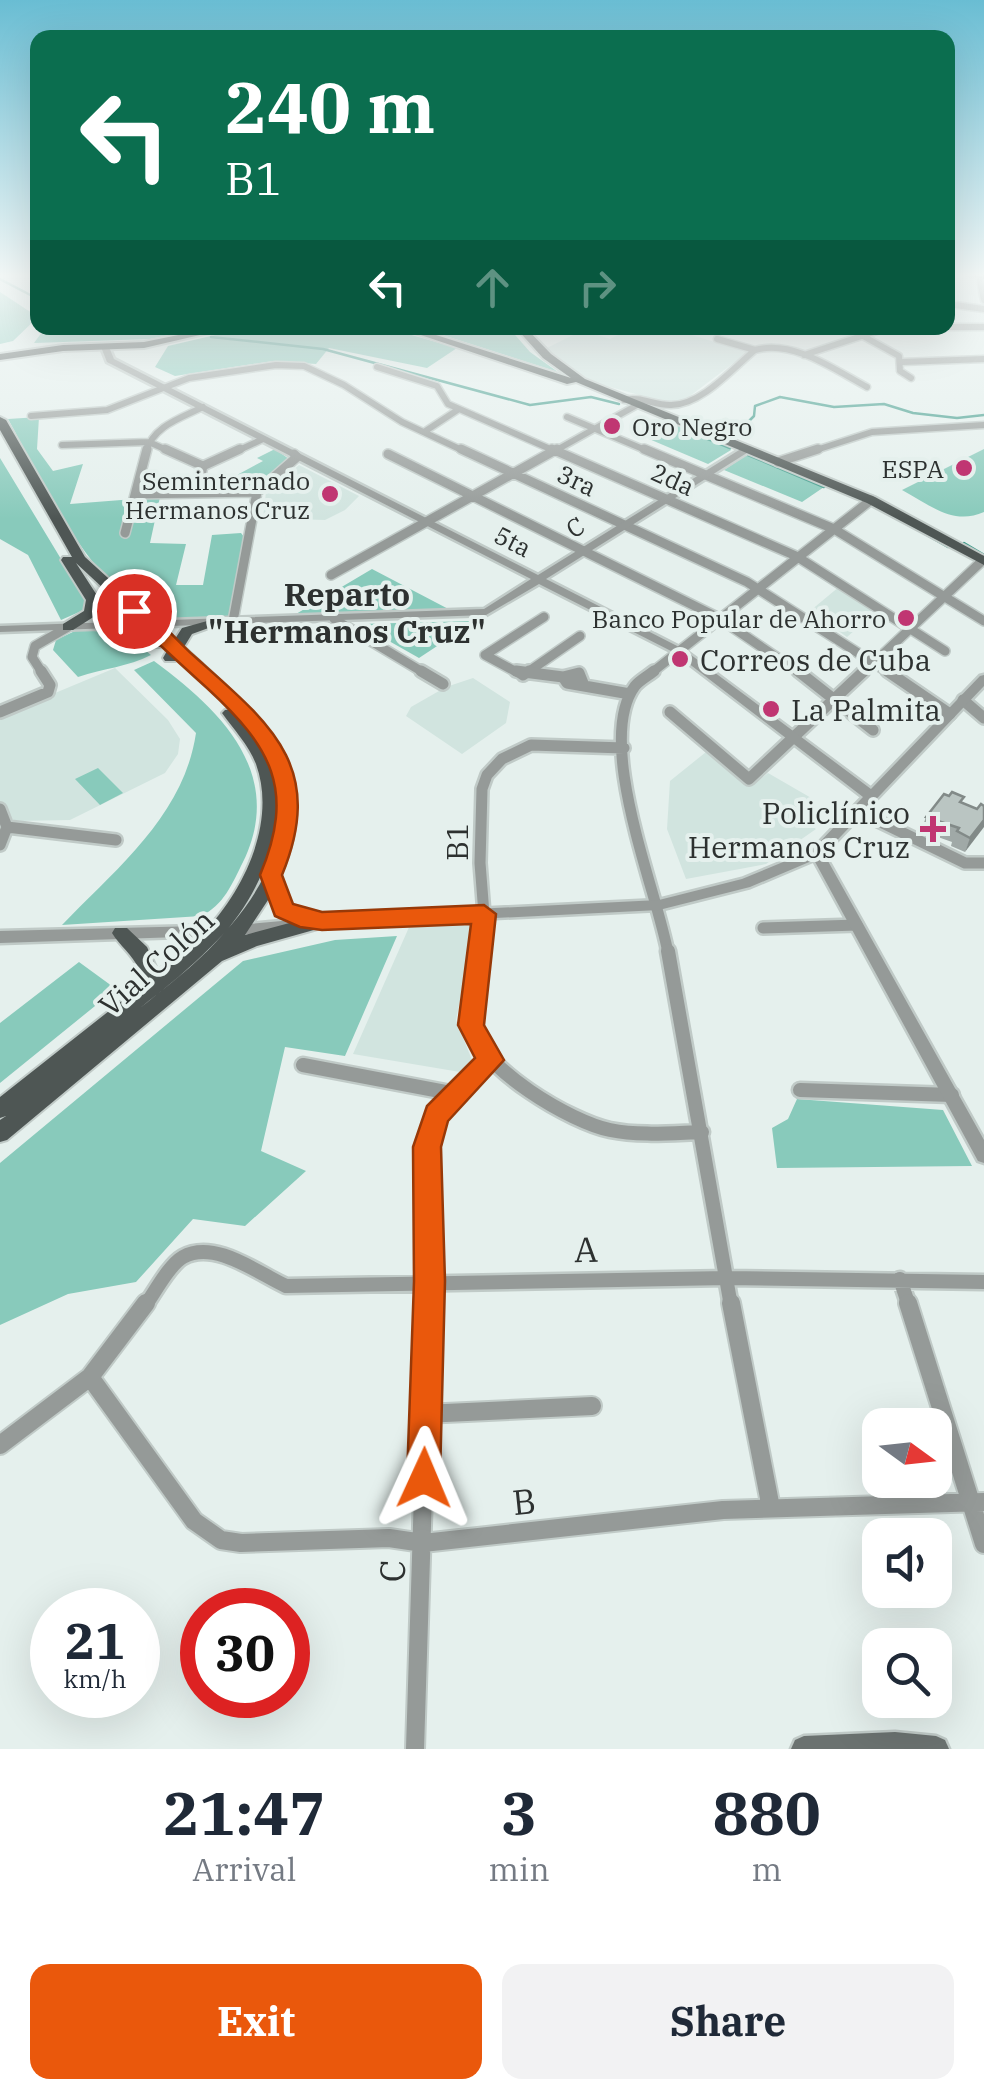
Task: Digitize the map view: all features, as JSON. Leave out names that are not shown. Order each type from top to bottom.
[{"type":"main road","points":[[494,357],[605,392],[871,500],[983,560]]},
{"type":"main road","points":[[547,357],[605,392]]},
{"type":"main road","name":"Vial Colón","points":[[0,420],[80,559],[109,595]]},
{"type":"main road","name":"Vial Colón","points":[[0,442],[68,560],[248,716],[269,742],[283,770],[289,805],[285,841],[271,875],[208,960],[0,1133]]},
{"type":"main road","points":[[68,560],[93,600],[90,613],[74,627]]},
{"type":"main road","points":[[74,627],[102,610],[109,595]]},
{"type":"main road","points":[[138,620],[164,622]]},
{"type":"main road","name":"Vial Colón","points":[[0,1109],[228,930],[268,837],[273,804],[267,770],[242,727],[177,654],[155,644],[138,620]]},
{"type":"main road","points":[[177,654],[188,640],[226,622]]},
{"type":"main road","points":[[116,625],[155,644]]},
{"type":"main road","points":[[271,875],[284,910],[300,918],[322,921]]},
{"type":"main road","points":[[208,960],[252,940],[322,921]]},
{"type":"main road","points":[[121,933],[140,952],[148,969],[132,1003]]},
{"type":"main road","points":[[804,1749],[895,1745],[936,1749]]},
{"type":"street","name":"5ta","points":[[103,357],[679,652],[872,797]]},
{"type":"street","points":[[330,575],[594,428],[636,396],[670,405],[685,402],[746,357]]},
{"type":"street","points":[[805,357],[866,387]]},
{"type":"street","points":[[900,357],[900,371],[911,378]]},
{"type":"street","points":[[902,362],[984,359]]},
{"type":"street","name":"3ra","points":[[31,416],[107,410],[163,387],[216,373],[276,365],[304,366],[424,432],[757,588],[950,714]]},
{"type":"street","name":"2da","points":[[376,368],[437,386],[448,404],[796,556],[945,651]]},
{"type":"street","points":[[125,533],[148,442],[164,426],[203,408]]},
{"type":"street","points":[[424,432],[459,409]]},
{"type":"street","points":[[568,418],[834,528],[984,621]]},
{"type":"street","points":[[778,462],[872,432],[984,425]]},
{"type":"street","points":[[62,445],[148,442],[203,466],[263,438]]},
{"type":"street","name":"C","points":[[164,622],[486,612],[747,449]]},
{"type":"street","points":[[226,622],[257,492],[298,457],[294,454]]},
{"type":"street","points":[[388,454],[719,618],[873,730]]},
{"type":"street","points":[[197,493],[203,466]]},
{"type":"street","points":[[136,494],[257,492]]},
{"type":"street","points":[[771,1508],[659,905],[628,801],[624,748],[630,694],[796,556],[871,500]]},
{"type":"street","points":[[670,712],[749,779],[983,560]]},
{"type":"street","points":[[544,617],[485,655],[523,675],[563,678],[630,694]]},
{"type":"street","points":[[334,618],[443,684]]},
{"type":"street","points":[[0,629],[116,625],[138,620]]},
{"type":"street","points":[[0,712],[48,692],[50,685],[32,658],[35,646],[74,627]]},
{"type":"street","points":[[523,675],[580,636]]},
{"type":"street","points":[[0,937],[228,930],[322,921],[659,905],[745,883],[817,853],[984,678]]},
{"type":"street","points":[[963,700],[984,718]]},
{"type":"street","name":"B1","points":[[491,1060],[475,1040],[471,1025],[484,914],[482,789],[490,770],[514,750],[531,744],[624,748]]},
{"type":"street","points":[[0,809],[8,826],[0,845]]},
{"type":"street","points":[[860,812],[965,864],[984,863]]},
{"type":"street","points":[[8,826],[116,840]]},
{"type":"street","points":[[817,853],[984,1156]]},
{"type":"street","points":[[763,928],[857,926]]},
{"type":"street","points":[[491,1060],[562,1110],[599,1128],[638,1134],[702,1132]]},
{"type":"street","name":"C","points":[[415,1749],[430,1281],[427,1147],[437,1115],[491,1060]]},
{"type":"street","points":[[302,1064],[456,1094]]},
{"type":"street","points":[[800,1090],[952,1095]]},
{"type":"street","name":"A","points":[[90,1377],[182,1257],[196,1252],[248,1263],[263,1277],[286,1286],[727,1278],[984,1282]]},
{"type":"street","points":[[900,1280],[977,1502],[984,1544]]},
{"type":"street","points":[[0,1445],[90,1377]]},
{"type":"street","name":"B","points":[[90,1377],[194,1521],[221,1540],[301,1544],[389,1538],[423,1543],[771,1508],[977,1502]]},
{"type":"street","points":[[424,1414],[592,1406]]},
{"type":"shaded area","points":[[555,357],[742,357],[686,399],[668,403],[585,380]]},
{"type":"shaded area","points":[[299,465],[359,496],[345,510],[325,520],[263,518],[266,492]]},
{"type":"shaded area","points":[[840,586],[878,610],[847,637],[810,611]]},
{"type":"shaded area","points":[[115,668],[168,720],[180,739],[178,754],[165,773],[70,820],[14,821],[0,804],[0,716]]},
{"type":"shaded area","points":[[473,678],[510,702],[506,723],[462,754],[406,716],[411,707],[446,687]]},
{"type":"shaded area","points":[[706,752],[753,785],[768,773],[813,799],[798,814],[816,829],[766,864],[686,879],[667,829],[670,781]]},
{"type":"shaded area","points":[[476,921],[456,1020],[472,1060],[460,1072],[353,1054],[410,925]]},
{"type":"green space","points":[[161,357],[322,357],[316,364],[273,361],[175,376],[155,367]]},
{"type":"green space","points":[[371,357],[444,357],[427,368]]},
{"type":"green space","points":[[510,357],[536,357],[558,372]]},
{"type":"green space","points":[[39,417],[37,449],[53,471],[83,464],[70,504],[160,497],[150,543],[186,544],[176,585],[203,585],[212,535],[241,533],[244,537],[229,618],[185,621],[160,617],[135,604],[112,584],[71,531],[8,419]]},
{"type":"green space","points":[[675,424],[731,450],[708,464],[649,439]]},
{"type":"green space","points":[[275,449],[289,459],[254,486],[211,489],[263,461],[257,458]]},
{"type":"green space","name":"ESPA","points":[[984,449],[984,512],[952,515],[902,490]]},
{"type":"green space","points":[[745,456],[827,485],[802,502],[724,470]]},
{"type":"green space","points":[[0,458],[87,602],[86,609],[61,620],[28,555],[0,539]]},
{"type":"green space","points":[[372,569],[456,613],[296,614]]},
{"type":"green space","points":[[475,621],[419,658],[359,624]]},
{"type":"green space","points":[[77,630],[124,633],[151,655],[78,677],[53,650],[56,640]]},
{"type":"green space","points":[[154,661],[202,701],[240,747],[257,800],[254,830],[243,862],[216,906],[201,916],[62,925],[125,861],[163,815],[189,762],[196,733],[134,670]]},
{"type":"green space","points":[[98,768],[123,793],[100,805],[75,779]]},
{"type":"green space","points":[[397,936],[345,1056],[285,1047],[261,1151],[306,1171],[245,1226],[193,1219],[136,1282],[68,1294],[0,1325],[0,1163],[243,961],[335,940]]},
{"type":"green space","points":[[79,962],[116,989],[0,1083],[0,1023]]},
{"type":"green space","points":[[797,1099],[943,1110],[972,1166],[777,1168],[772,1128],[788,1119]]},
{"type":"building","points":[[952,792],[964,797],[960,802],[977,809],[981,804],[984,806],[984,820],[970,838],[957,831],[959,828],[926,817],[944,794],[949,796]]},
{"type":"waterway","points":[[351,357],[530,405],[591,397],[619,404]]},
{"type":"waterway","points":[[736,434],[754,416],[755,406],[780,397],[834,407],[884,404],[913,413],[957,418],[984,415]]},
{"type":"waterway","points":[[683,429],[730,448]]},
{"type":"waterway","points":[[748,455],[824,487]]},
{"type":"waterway","points":[[918,530],[948,547]]},
{"type":"waterway","points":[[964,543],[984,555]]},
{"type":"place","name":"Oro Negro","points":[[612,426]]},
{"type":"place","name":"ESPA","points":[[964,468]]},
{"type":"place","name":"Seminternado Hermanos Cruz","points":[[330,494]]},
{"type":"place","name":"Banco Popular de Ahorro","points":[[906,618]]},
{"type":"place","name":"Correos de Cuba","points":[[680,659]]},
{"type":"place","name":"La Palmita","points":[[771,709]]},
{"type":"place","name":"Policlínico Hermanos Cruz","points":[[933,829]]},
{"type":"district","name":"Reparto \"Hermanos Cruz\"","points":[[347,612]]},
{"type":"route","points":[[134,611],[248,716],[269,742],[283,770],[289,805],[285,841],[271,875],[284,910],[300,918],[322,921],[484,914],[471,1025],[475,1040],[491,1060],[437,1115],[427,1147],[430,1281],[424,1478]]}]
